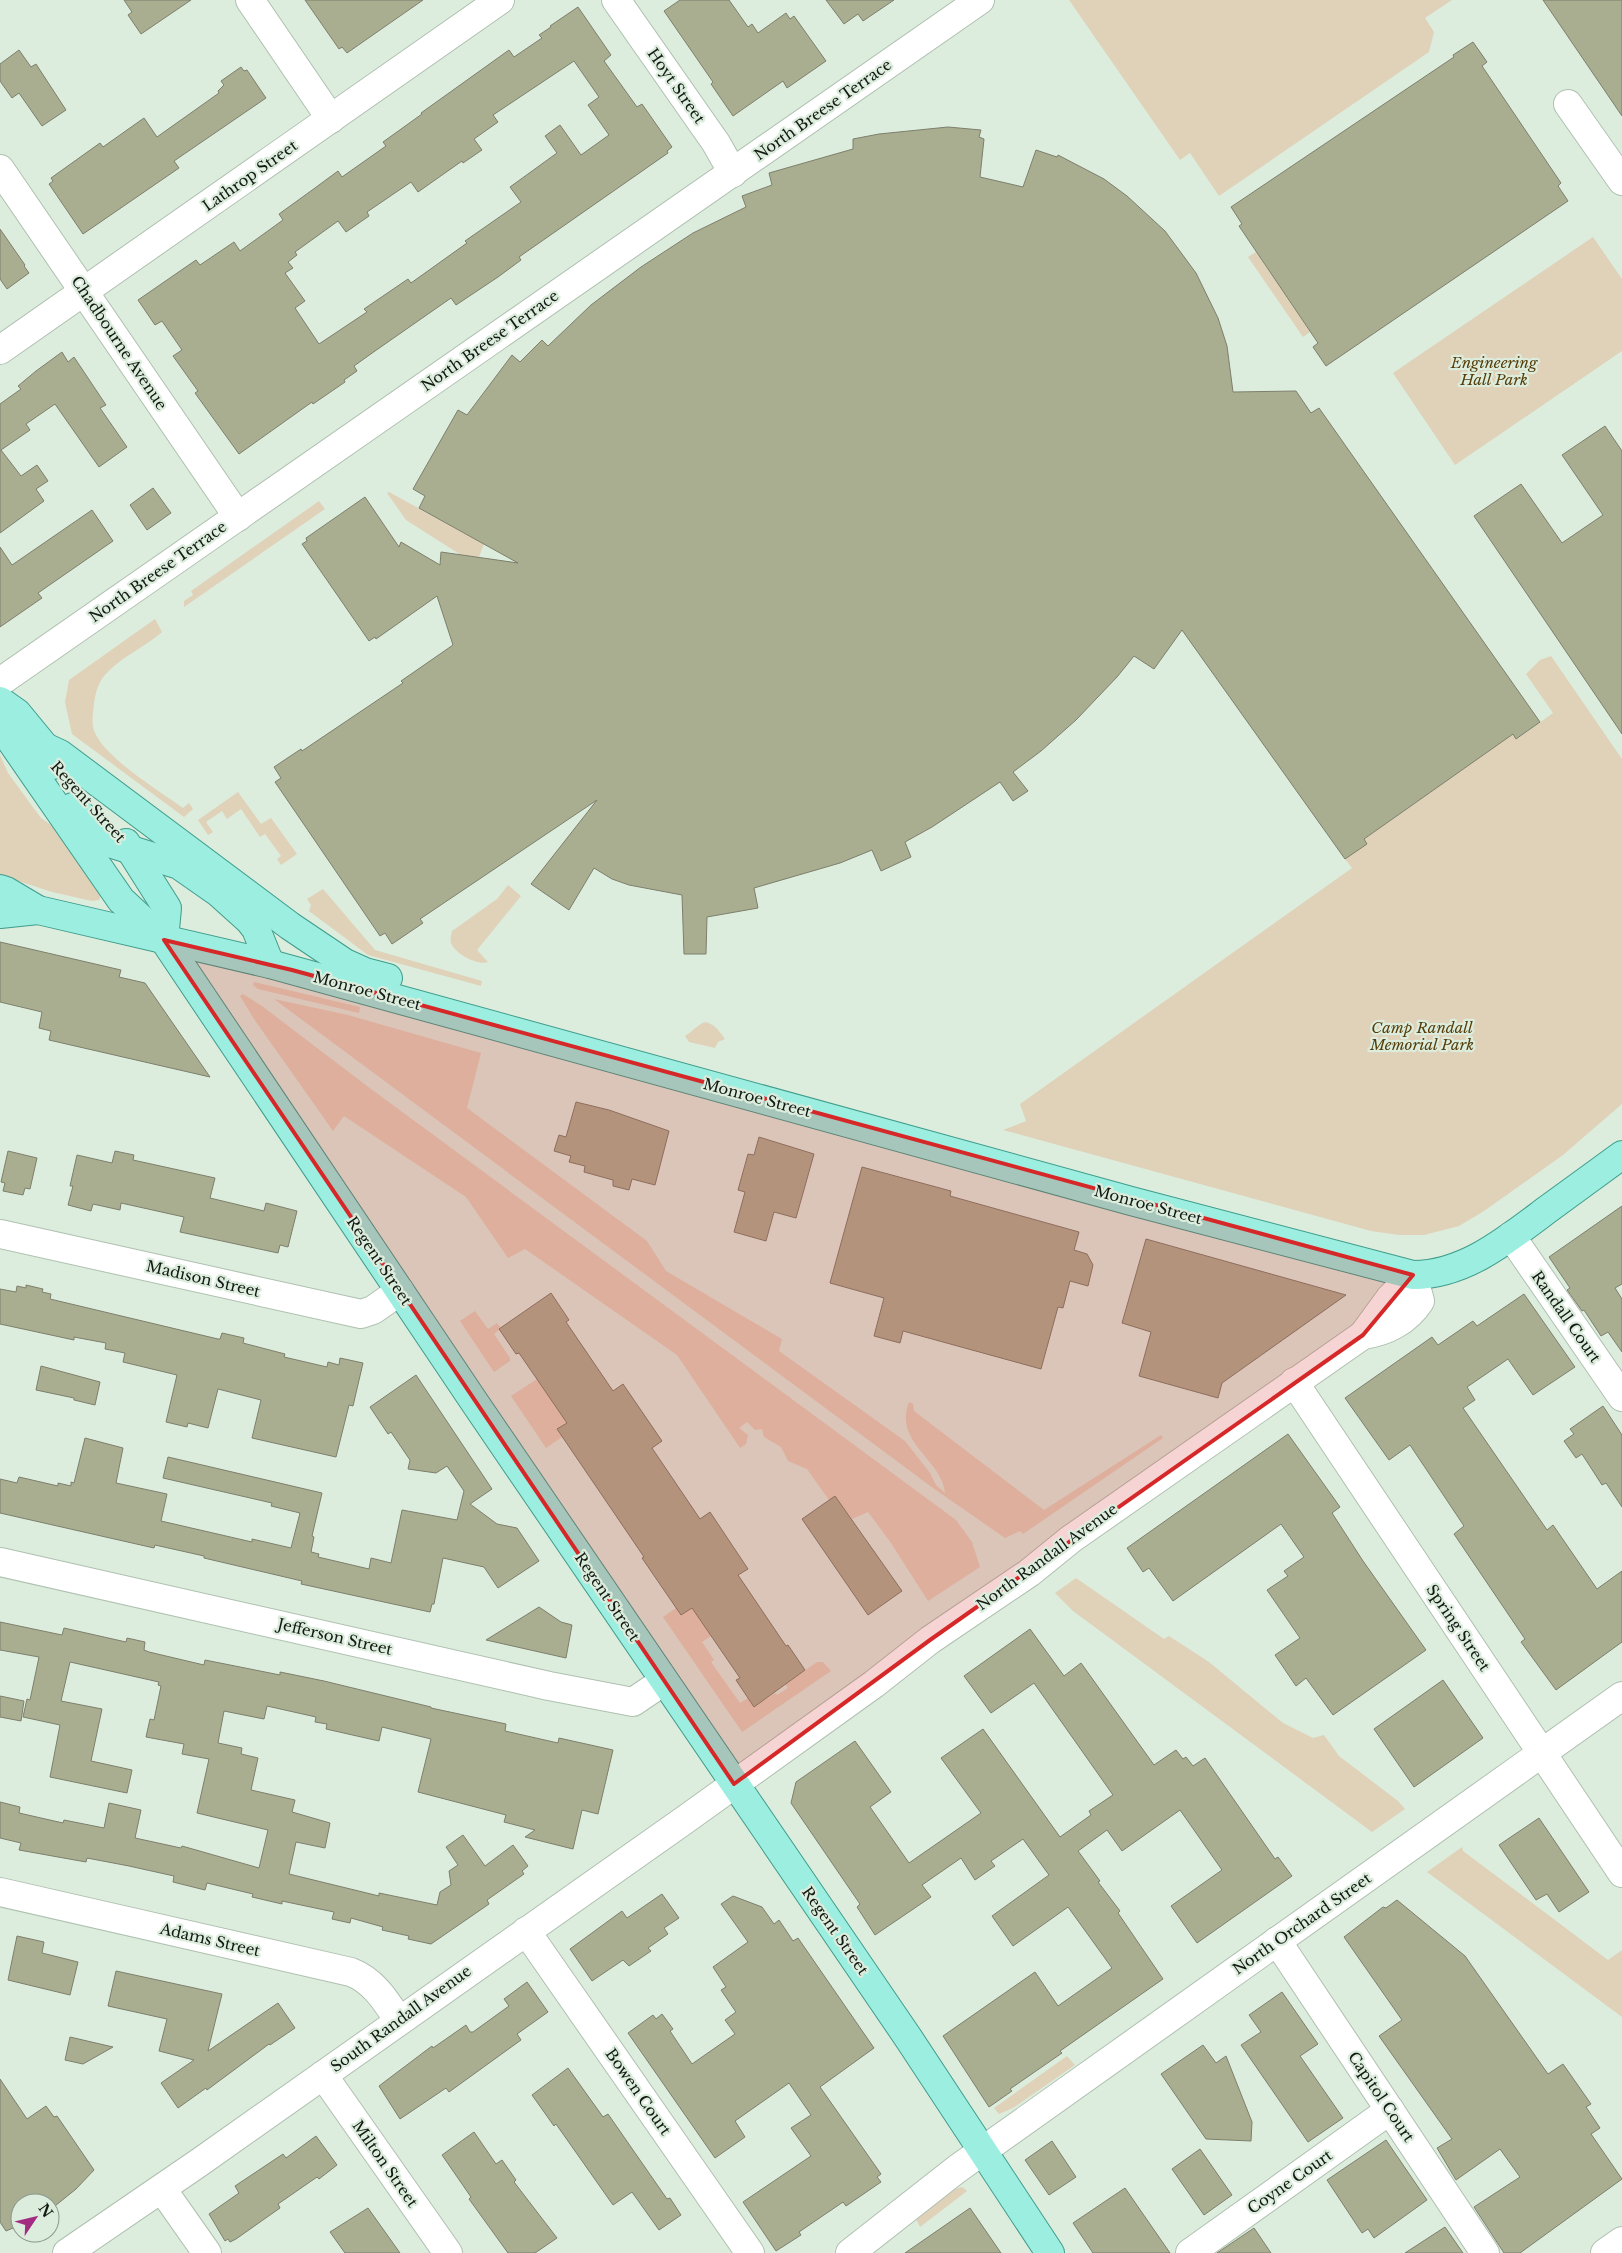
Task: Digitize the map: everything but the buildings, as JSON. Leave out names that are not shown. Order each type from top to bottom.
[{"type":"main road","name":"Regent Street","points":[[0,701],[17,713],[45,747],[50,762],[114,826],[132,852],[167,908],[164,940]]},
{"type":"main road","name":"Regent Street","points":[[0,726],[121,900],[164,940],[400,1292],[909,2039],[1050,2253]]},
{"type":"main road","points":[[45,747],[60,754],[290,926],[345,963],[365,972],[427,988],[483,1023]]},
{"type":"main road","points":[[42,785],[68,802],[109,843],[132,852],[167,860],[179,865],[219,893],[250,920],[256,929],[270,964]]},
{"type":"main road","name":"Monroe Street","points":[[0,889],[38,910],[270,964],[1131,1201],[1412,1275],[1437,1272],[1474,1258],[1511,1236]]},
{"type":"main road","name":"Monroe Street","points":[[0,914],[38,910]]},
{"type":"main road","points":[[1511,1236],[1622,1155]]},
{"type":"street","points":[[250,0],[331,119]]},
{"type":"street","name":"Lathrop Street","points":[[0,350],[500,0]]},
{"type":"street","name":"Hoyt Street","points":[[616,0],[716,142],[733,173]]},
{"type":"street","name":"North Breese Terrace","points":[[0,682],[980,0]]},
{"type":"street","points":[[1568,104],[1622,181]]},
{"type":"street","name":"Chadbourne Avenue","points":[[0,169],[238,517]]},
{"type":"street","name":"Madison Street","points":[[0,1234],[361,1314],[374,1310],[400,1292]]},
{"type":"street","name":"Randall Court","points":[[1511,1236],[1622,1397]]},
{"type":"street","name":"North Randall Avenue","points":[[734,1784],[874,1684],[930,1640],[1029,1573],[1071,1538],[1363,1335],[1390,1298],[1412,1275]]},
{"type":"street","name":"Spring Street","points":[[1294,1382],[1622,1873]]},
{"type":"street","name":"Jefferson Street","points":[[0,1562],[548,1686],[633,1702],[664,1681]]},
{"type":"street","name":"North Orchard Street","points":[[850,2253],[982,2151],[1622,1696]]},
{"type":"street","name":"South Randall Avenue","points":[[67,2253],[162,2189],[734,1784]]},
{"type":"street","name":"Adams Street","points":[[0,1892],[351,1972],[369,1981],[384,1998],[399,2021]]},
{"type":"street","name":"Bowen Court","points":[[526,1931],[750,2253]]},
{"type":"street","name":"Capitol Court","points":[[1277,1941],[1485,2253]]},
{"type":"street","name":"Milton Street","points":[[323,2075],[448,2253]]},
{"type":"street","name":"Coyne Court","points":[[1190,2253],[1390,2110]]},
{"type":"street","points":[[162,2189],[207,2253]]},
{"type":"street","points":[[1605,2253],[1622,2242]]},
{"type":"highlighted area","points":[[164,940],[292,970],[1413,1275],[1363,1335],[930,1640],[734,1784]]},
{"type":"green space","points":[[1069,0],[1452,0],[1425,18],[1434,32],[1429,52],[1219,196],[1190,153],[1180,160]]},
{"type":"green space","name":"Engineering Hall Park","points":[[1593,237],[1622,279],[1622,351],[1455,465],[1393,373]]},
{"type":"green space","points":[[1256,252],[1310,332],[1303,337],[1248,257]]},
{"type":"green space","points":[[389,492],[484,544],[479,557],[461,555],[406,520],[387,493]]},
{"type":"green space","points":[[319,501],[325,509],[184,607],[184,601],[193,595],[191,591]]},
{"type":"green space","points":[[155,619],[162,632],[117,664],[102,679],[95,697],[93,727],[106,749],[132,772],[183,808],[189,803],[193,809],[184,817],[72,734],[65,702],[69,680]]},
{"type":"green space","name":"Camp Randall Memorial Park","points":[[1551,656],[1622,759],[1622,1104],[1563,1155],[1484,1211],[1459,1226],[1424,1235],[1399,1235],[1371,1231],[1003,1130],[1026,1121],[1020,1104],[1352,868],[1345,859],[1367,844],[1364,839],[1513,734],[1517,739],[1553,713],[1526,674],[1540,660]]},
{"type":"green space","points":[[0,755],[8,773],[41,818],[58,830],[101,895],[99,900],[92,901],[52,892],[0,875]]},
{"type":"green space","points":[[238,792],[261,824],[271,818],[297,854],[281,865],[277,859],[281,856],[265,834],[260,837],[241,809],[227,819],[222,811],[206,822],[213,832],[208,835],[198,820]]},
{"type":"green space","points":[[508,885],[521,896],[477,950],[488,962],[473,961],[462,955],[451,943],[452,931],[497,899]]},
{"type":"green space","points":[[323,889],[375,950],[482,981],[481,986],[368,955],[309,911],[311,905],[307,899]]},
{"type":"green space","points":[[254,982],[360,1007],[359,1013],[258,989],[253,985]]},
{"type":"green space","points":[[243,994],[262,1006],[367,1086],[956,1520],[972,1542],[980,1567],[928,1601],[891,1543],[868,1512],[852,1519],[835,1496],[829,1500],[807,1469],[788,1461],[781,1447],[764,1437],[762,1429],[755,1430],[747,1422],[739,1428],[748,1435],[746,1444],[740,1448],[677,1355],[525,1249],[508,1258],[466,1197],[344,1116],[333,1131],[254,1019],[240,996]]},
{"type":"green space","points":[[274,999],[348,1015],[481,1053],[467,1108],[647,1241],[666,1271],[782,1339],[779,1351],[905,1441],[930,1473],[936,1485],[945,1493],[942,1481],[936,1470],[920,1450],[907,1429],[906,1416],[909,1402],[913,1404],[914,1411],[1044,1510],[1161,1435],[1163,1438],[1023,1534],[1020,1531],[1005,1538],[933,1488]]},
{"type":"green space","points":[[705,1022],[714,1026],[725,1039],[718,1042],[715,1048],[689,1042],[685,1036]]},
{"type":"green space","points":[[475,1311],[488,1329],[497,1323],[501,1328],[494,1334],[510,1358],[510,1361],[494,1372],[460,1321]]},
{"type":"green space","points":[[537,1379],[567,1423],[557,1429],[562,1437],[546,1448],[511,1396]]},
{"type":"green space","points":[[1076,1578],[1164,1639],[1169,1636],[1209,1662],[1283,1723],[1313,1738],[1324,1735],[1339,1756],[1398,1801],[1405,1809],[1372,1832],[1073,1611],[1055,1593]]},
{"type":"green space","points":[[676,1608],[681,1615],[692,1608],[711,1636],[702,1642],[714,1660],[711,1662],[740,1703],[748,1698],[754,1707],[775,1693],[777,1695],[788,1688],[785,1684],[817,1662],[823,1662],[831,1671],[742,1732],[663,1617]]},
{"type":"green space","points":[[1462,1847],[1463,1851],[1608,1960],[1622,1950],[1622,2017],[1427,1872]]},
{"type":"green space","points":[[1067,2056],[1075,2065],[1013,2108],[999,2114],[994,2108]]},
{"type":"green space","points":[[962,2187],[967,2191],[920,2227],[916,2219],[955,2189]]}]
